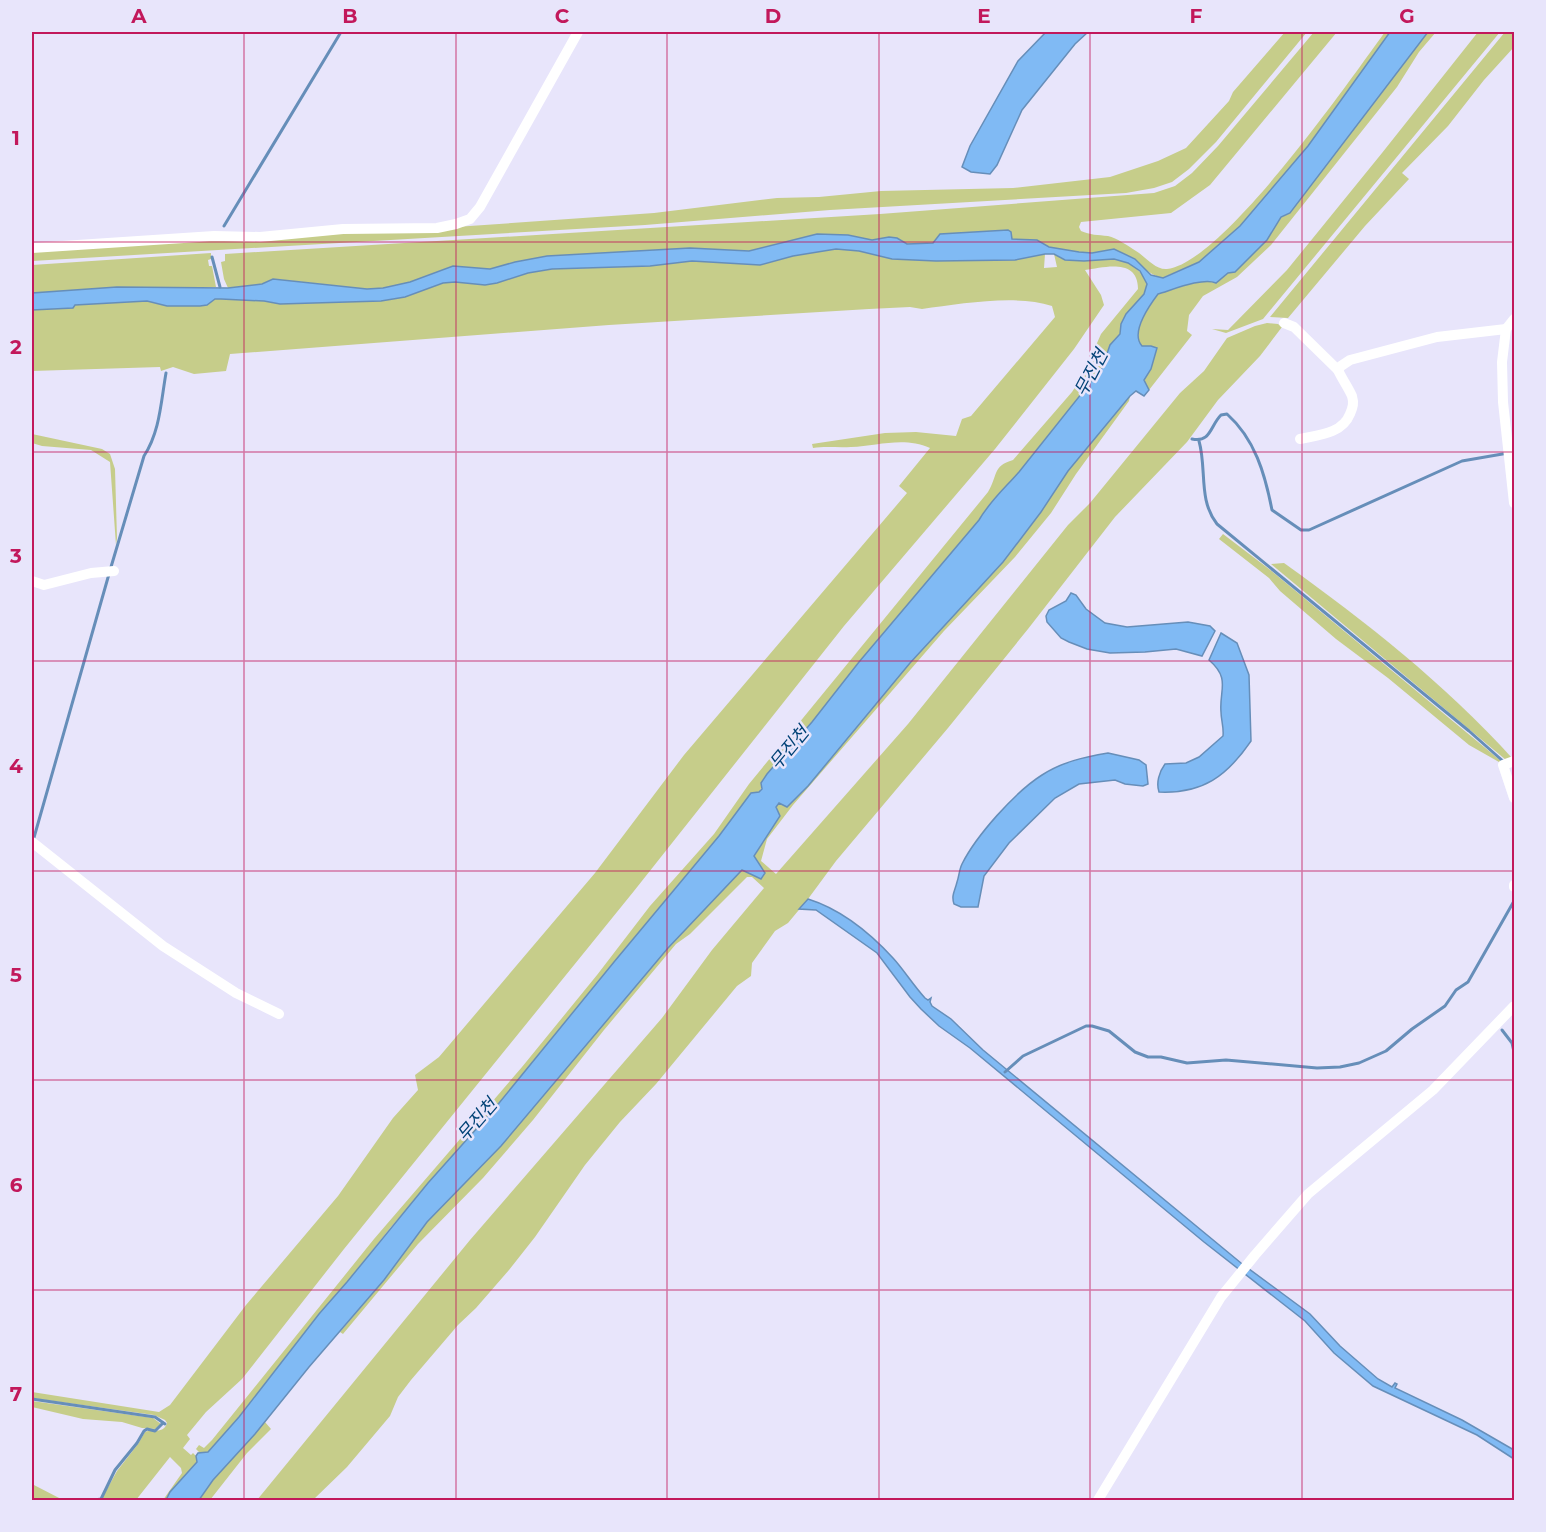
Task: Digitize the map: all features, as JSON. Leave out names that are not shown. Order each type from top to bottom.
[{"type":"street","points":[[32,248],[214,236],[260,237],[343,229],[437,228],[470,219],[480,207],[578,32]]},
{"type":"street","points":[[1515,319],[1506,329],[1502,362],[1503,402],[1515,503]]},
{"type":"street","points":[[1284,323],[1294,327],[1307,338],[1338,370],[1352,396],[1353,405],[1342,426],[1328,433],[1300,439]]},
{"type":"street","points":[[1338,370],[1350,360],[1437,337],[1506,329]]},
{"type":"street","points":[[1502,362],[1515,360]]},
{"type":"street","points":[[32,581],[44,585],[91,573],[110,571]]},
{"type":"street","points":[[1509,763],[1503,765],[1515,798]]},
{"type":"street","points":[[33,843],[170,951],[236,993],[279,1014]]},
{"type":"street","points":[[1098,1500],[1221,1297],[1242,1271],[1308,1194],[1433,1090],[1515,1006]]},
{"type":"green space","points":[[1285,32],[1307,32],[1216,142],[1189,169],[1172,182],[1154,188],[1126,193],[830,210],[645,225],[32,261],[32,250],[455,227],[654,213],[777,198],[819,197],[881,191],[1013,188],[1110,177],[1158,161],[1186,148],[1229,101],[1233,92]]},
{"type":"green space","points":[[1314,32],[1337,32],[1210,185],[1171,213],[1081,222],[1079,227],[1081,231],[1115,238],[1163,269],[1191,259],[1220,236],[1251,204],[1284,166],[1385,32],[1390,32],[1308,146],[1240,226],[1199,262],[1162,278],[1114,249],[1092,253],[1048,247],[1037,240],[1012,239],[1008,230],[940,234],[933,243],[907,244],[897,238],[889,237],[872,240],[848,235],[817,234],[749,251],[690,248],[548,256],[490,269],[453,266],[410,282],[367,289],[273,279],[262,284],[228,288],[224,279],[221,262],[225,261],[225,254],[880,214],[1154,193],[1175,186],[1192,173],[1218,146]]},
{"type":"green space","points":[[1428,32],[1436,32],[1419,52],[1397,87],[1271,245],[1237,277],[1203,296],[1189,315],[1187,331],[1192,335],[1149,390],[1144,380],[1151,369],[1151,346],[1142,346],[1138,334],[1142,320],[1158,294],[1196,283],[1216,283],[1228,273],[1235,272],[1267,240],[1281,217],[1290,213]]},
{"type":"green space","points":[[1478,32],[1500,32],[1263,319],[1226,333],[1212,329],[1228,330],[1287,270]]},
{"type":"green space","points":[[1505,32],[1514,32],[1514,47],[1484,80],[1448,126],[1402,173],[1409,179],[1365,226],[1288,318],[1270,317]]},
{"type":"green space","points":[[836,249],[859,251],[892,259],[936,261],[1015,260],[1045,254],[1044,268],[1057,267],[1054,254],[1080,260],[1119,261],[1130,264],[1139,271],[1147,284],[1144,294],[1126,314],[1121,324],[1120,334],[1110,345],[1102,368],[1019,472],[767,774],[759,793],[751,793],[719,836],[495,1108],[319,1314],[239,1417],[208,1452],[199,1452],[196,1449],[199,1445],[204,1448],[212,1440],[374,1239],[522,1067],[650,906],[714,834],[749,784],[988,492],[998,469],[1006,462],[1013,460],[1072,392],[1083,375],[1101,334],[1138,289],[1137,279],[1133,273],[1119,267],[1085,270],[1101,295],[1104,305],[1074,349],[995,449],[844,626],[242,1379],[206,1412],[187,1435],[190,1439],[183,1448],[196,1456],[197,1462],[166,1500],[163,1500],[182,1473],[181,1468],[170,1457],[136,1500],[101,1500],[117,1471],[145,1432],[163,1429],[167,1423],[154,1415],[32,1398],[32,1392],[159,1412],[170,1405],[246,1305],[338,1196],[393,1118],[418,1090],[415,1075],[439,1057],[595,873],[684,755],[907,493],[899,486],[930,448],[920,444],[900,442],[813,448],[812,444],[885,433],[916,432],[956,436],[962,419],[971,416],[1055,317],[1052,306],[1037,302],[1005,300],[922,309],[910,307],[869,309],[609,325],[230,354],[226,371],[194,374],[173,367],[161,371],[160,367],[32,371],[32,310],[147,301],[167,306],[199,306],[207,305],[215,299],[280,304],[381,301],[405,297],[443,283],[485,285],[552,269],[650,266],[692,261],[760,265],[793,256]]},
{"type":"green space","points":[[211,253],[211,259],[208,260],[209,266],[212,266],[216,287],[32,293],[32,265]]},
{"type":"green space","points":[[1267,323],[1278,324],[1282,327],[1260,356],[1218,400],[1187,442],[1115,517],[1028,629],[836,861],[808,899],[788,923],[775,931],[752,963],[751,976],[737,986],[656,1084],[620,1122],[585,1165],[509,1270],[411,1380],[398,1397],[390,1416],[347,1467],[313,1500],[257,1500],[470,1240],[662,1018],[712,950],[764,888],[752,877],[747,877],[690,934],[676,944],[483,1178],[418,1244],[343,1334],[340,1332],[384,1280],[427,1222],[501,1146],[668,948],[742,870],[761,879],[765,873],[754,857],[779,816],[776,807],[779,803],[1003,562],[1041,512],[1068,471],[1130,396],[1129,401],[1051,513],[1015,557],[944,631],[793,805],[767,839],[761,861],[776,874],[908,724],[1068,525],[1090,503],[1180,393],[1204,371],[1227,338]]},
{"type":"green space","points":[[32,434],[102,449],[110,454],[115,469],[116,545],[110,462],[91,450],[42,446],[32,443]]},
{"type":"green space","points":[[1223,534],[1269,569],[1501,761],[1469,745],[1388,678],[1336,639],[1280,591],[1269,578],[1219,539]]},
{"type":"green space","points":[[1284,563],[1403,654],[1459,704],[1512,758],[1506,760],[1271,564]]},
{"type":"green space","points":[[32,1401],[153,1418],[161,1424],[155,1429],[122,1422],[83,1419],[32,1407]]},
{"type":"green space","points":[[265,1422],[271,1429],[247,1453],[210,1500],[199,1500],[213,1480]]},
{"type":"green space","points":[[32,1484],[63,1500],[32,1500]]},
{"type":"water","points":[[1046,32],[1088,32],[1075,44],[1022,110],[997,165],[990,174],[971,172],[962,167],[970,146],[1018,61]]},
{"type":"water","points":[[1390,32],[1428,32],[1290,213],[1281,217],[1267,240],[1235,272],[1228,273],[1216,283],[1196,283],[1158,294],[1142,320],[1138,334],[1142,346],[1157,348],[1151,369],[1144,380],[1149,390],[1144,396],[1136,391],[1130,396],[1068,471],[1041,512],[1003,562],[910,663],[808,786],[787,807],[779,803],[776,807],[780,816],[754,856],[765,873],[761,879],[742,870],[668,948],[501,1146],[427,1222],[384,1280],[255,1434],[213,1480],[199,1500],[166,1500],[170,1492],[197,1462],[198,1453],[208,1452],[239,1417],[319,1314],[428,1183],[495,1108],[719,836],[751,793],[762,789],[761,783],[767,774],[1019,472],[1102,368],[1110,345],[1120,334],[1121,324],[1126,314],[1144,294],[1147,284],[1140,271],[1128,263],[1114,259],[1065,260],[1054,254],[1045,254],[1015,260],[936,261],[892,259],[859,251],[836,249],[793,256],[760,265],[692,261],[650,266],[552,269],[485,285],[443,283],[405,297],[381,301],[280,304],[215,299],[207,305],[200,306],[167,306],[147,301],[32,310],[32,293],[117,287],[228,288],[262,284],[273,279],[367,289],[383,288],[410,282],[453,266],[490,269],[547,256],[690,248],[749,251],[817,234],[848,235],[872,240],[889,237],[897,238],[907,244],[933,243],[940,234],[1008,230],[1011,232],[1012,239],[1037,240],[1049,247],[1092,253],[1114,249],[1135,259],[1151,275],[1163,278],[1199,262],[1240,226],[1308,146]]},
{"type":"water","points":[[1071,593],[1076,595],[1086,609],[1105,623],[1127,627],[1188,622],[1210,626],[1215,631],[1202,656],[1176,649],[1110,653],[1087,649],[1061,638],[1047,622],[1046,616],[1049,610],[1066,601]]},
{"type":"water","points":[[1221,633],[1237,643],[1249,675],[1251,741],[1233,764],[1212,780],[1189,790],[1159,792],[1159,778],[1165,764],[1186,763],[1199,757],[1223,736],[1222,679],[1216,667],[1209,660]]},
{"type":"water","points":[[1108,753],[1139,760],[1146,765],[1148,784],[1143,786],[1125,784],[1115,780],[1079,784],[1055,798],[1009,843],[984,876],[978,907],[961,907],[954,904],[953,895],[962,864],[968,853],[986,828],[1020,792],[1050,770],[1090,756]]},
{"type":"water","points":[[808,899],[843,915],[875,940],[893,958],[925,998],[928,1000],[931,998],[932,1006],[951,1019],[983,1050],[1241,1263],[1310,1314],[1340,1346],[1378,1379],[1392,1387],[1395,1383],[1397,1384],[1395,1388],[1462,1420],[1514,1450],[1514,1459],[1477,1435],[1373,1386],[1334,1353],[1305,1321],[1204,1242],[970,1048],[939,1026],[910,997],[877,953],[816,910],[799,909]]},
{"type":"waterway","points":[[224,226],[341,32]]},
{"type":"waterway","points":[[212,257],[220,287]]},
{"type":"waterway","points":[[111,567],[144,456],[157,427],[166,373]]},
{"type":"waterway","points":[[1192,439],[1198,440],[1207,436],[1217,419],[1227,414],[1245,434],[1252,446],[1266,483],[1272,510],[1301,530],[1309,530],[1462,461],[1514,452]]},
{"type":"waterway","points":[[1199,441],[1207,505],[1217,524],[1504,762]]},
{"type":"waterway","points":[[33,841],[109,574]]},
{"type":"waterway","points":[[1005,1072],[1023,1056],[1086,1026],[1109,1031],[1135,1052],[1148,1057],[1161,1057],[1187,1063],[1226,1060],[1317,1068],[1359,1063],[1386,1051],[1445,1006],[1456,990],[1468,982],[1514,901]]},
{"type":"waterway","points":[[1502,1030],[1512,1043],[1514,1052]]},
{"type":"waterway","points":[[32,1399],[155,1417],[165,1424]]},
{"type":"waterway","points":[[95,1500],[101,1499],[115,1470],[144,1431],[147,1429],[155,1431],[163,1423]]},
{"type":"water label","name":"무진천","points":[[1091,373]]},
{"type":"water label","name":"무진천","points":[[789,748]]},
{"type":"water label","name":"무진천","points":[[477,1120]]}]
